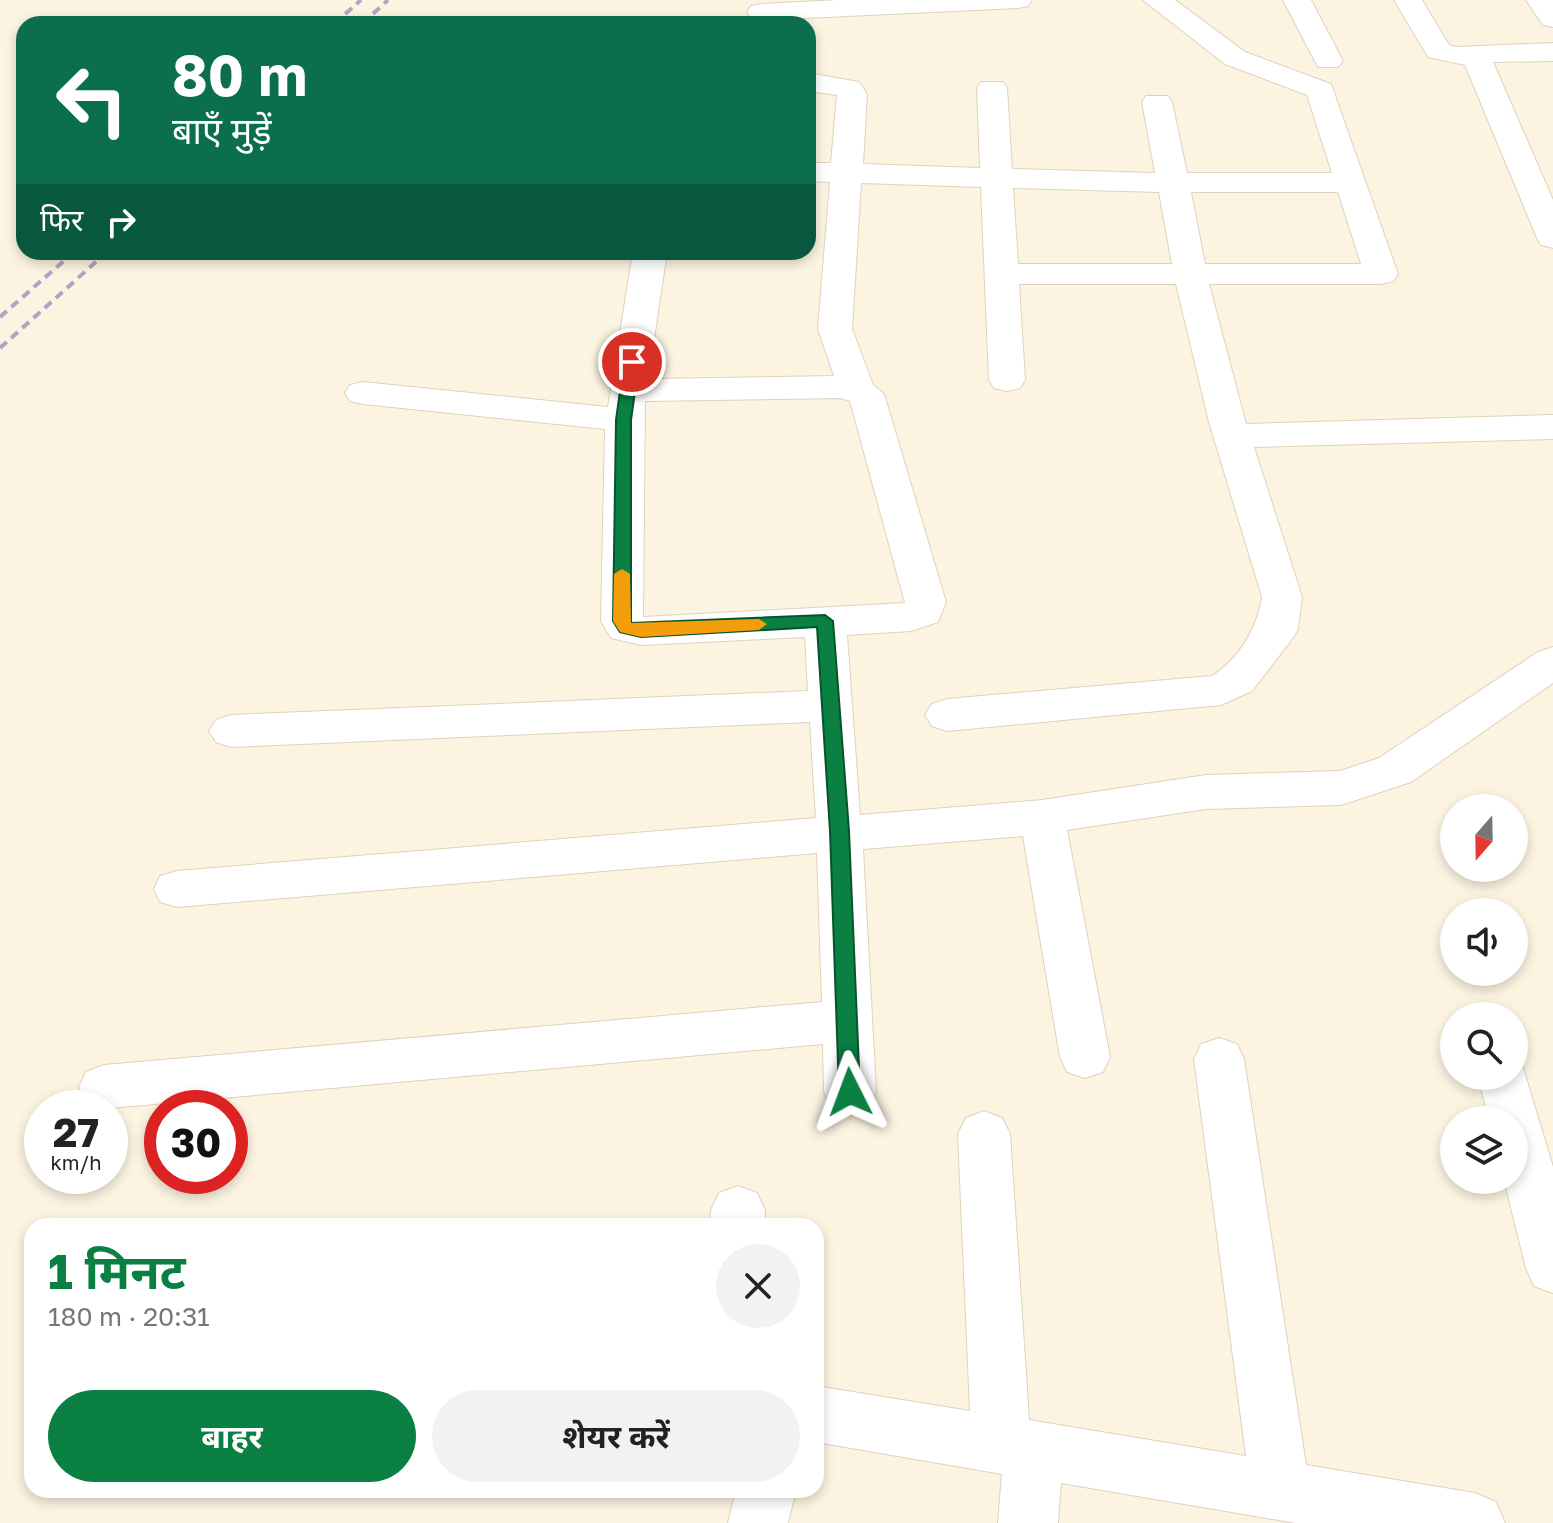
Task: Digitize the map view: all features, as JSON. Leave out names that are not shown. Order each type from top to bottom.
[{"type":"street","points":[[761,12],[866,3],[1018,0]]},
{"type":"street","points":[[1002,274],[1381,274],[1320,90],[1235,58],[1157,0]]},
{"type":"street","points":[[1297,0],[1328,61]]},
{"type":"street","points":[[1408,0],[1438,51],[1453,56],[1553,52]]},
{"type":"street","points":[[1540,0],[1553,19]]},
{"type":"street","points":[[1476,56],[1540,181],[1553,238]]},
{"type":"street","points":[[816,83],[848,88],[852,94],[835,329],[857,389]]},
{"type":"street","points":[[992,88],[1007,380]]},
{"type":"street","points":[[947,715],[1221,690],[1237,680],[1277,629],[1282,597],[1232,436],[1190,272],[1157,102]]},
{"type":"street","points":[[816,173],[1173,183],[1351,182]]},
{"type":"street","points":[[363,393],[625,405],[857,389],[866,394],[926,602],[924,612],[911,617],[641,631],[626,628],[622,621],[625,405],[649,260]]},
{"type":"street","points":[[1232,436],[1553,427]]},
{"type":"street","points":[[825,621],[839,831],[850,1092]]},
{"type":"street","points":[[177,889],[839,831],[1042,817],[1206,792],[1341,788],[1395,770],[1553,662]]},
{"type":"street","points":[[231,731],[830,706]]},
{"type":"street","points":[[1042,817],[1085,1057]]},
{"type":"street","points":[[104,1087],[846,1021]]},
{"type":"street","points":[[1219,1059],[1280,1490]]},
{"type":"street","points":[[1507,1090],[1553,1268]]},
{"type":"street","points":[[984,1134],[1028,1523]]},
{"type":"street","points":[[824,1415],[1475,1523]]},
{"type":"street","points":[[758,1523],[764,1498]]},
{"type":"railway","points":[[343,16],[361,0]]},
{"type":"railway","points":[[371,16],[388,0]]},
{"type":"railway","points":[[0,317],[65,260]]},
{"type":"railway","points":[[0,348],[98,260]]},
{"type":"slow traffic","points":[[622,574],[622,621],[626,628],[641,631],[759,624]]},
{"type":"route","points":[[632,362],[624,420],[622,621],[626,628],[641,631],[825,621],[839,831],[850,1092]]}]
